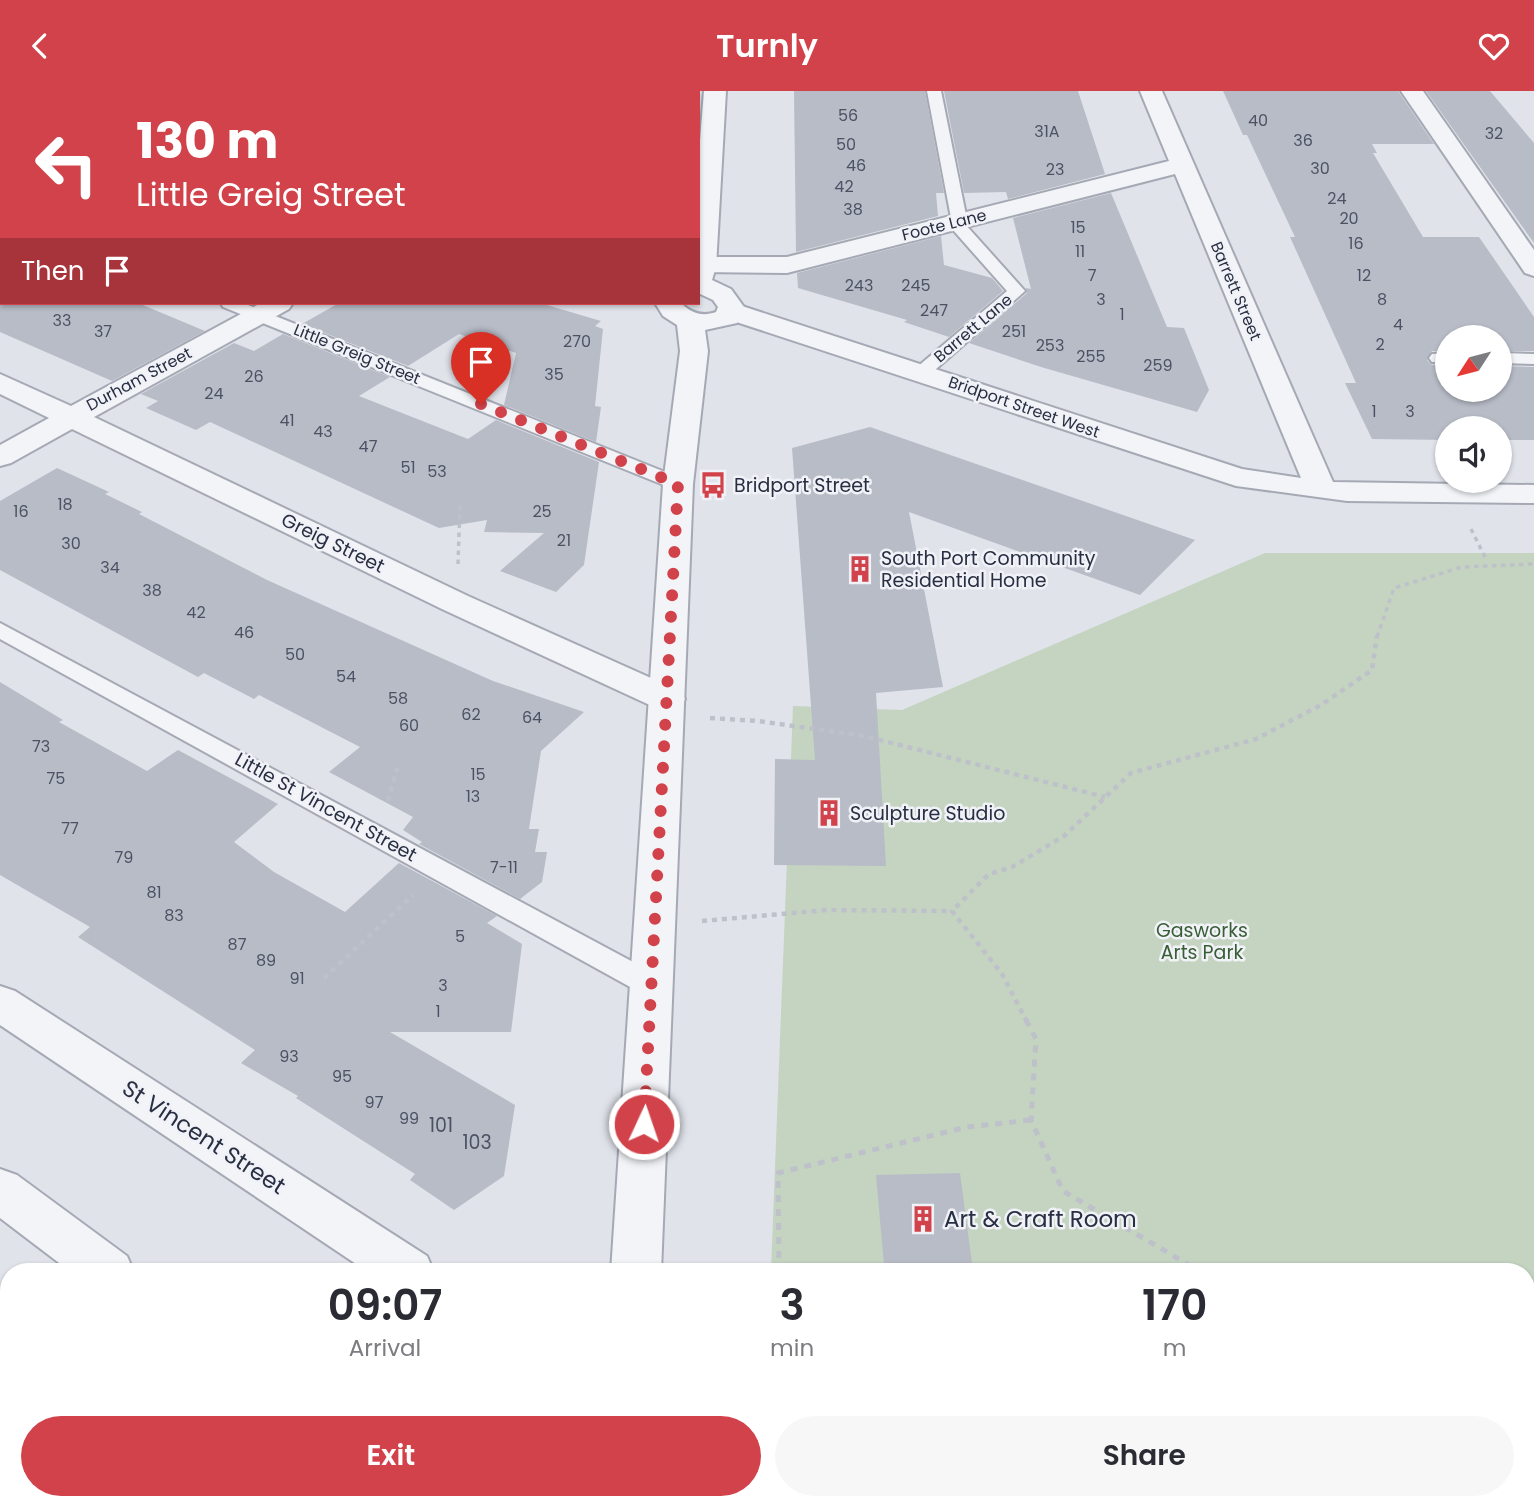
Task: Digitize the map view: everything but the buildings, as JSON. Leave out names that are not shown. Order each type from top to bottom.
[{"type":"street","points":[[669,305],[673,311],[690,321],[721,320],[730,311],[727,299],[700,278],[705,142],[715,91]]},
{"type":"street","name":"Barrett Street","points":[[1151,91],[1321,490]]},
{"type":"street","points":[[1412,91],[1534,268]]},
{"type":"street","name":"Foote Lane","points":[[700,278],[783,265],[1182,165]]},
{"type":"street","name":"Durham Street","points":[[0,457],[269,308]]},
{"type":"street","name":"Bridport Street West","points":[[730,311],[922,372],[1218,472],[1287,487],[1321,490],[1534,494]]},
{"type":"street","points":[[637,1263],[678,484],[694,351],[690,321]]},
{"type":"street","name":"Greig Street","points":[[0,383],[666,707]]},
{"type":"street","name":"St Vincent Street","points":[[0,1003],[395,1263]]},
{"type":"street","points":[[0,1190],[97,1263]]},
{"type":"lane","points":[[934,91],[957,221]]},
{"type":"lane","name":"Barrett Lane","points":[[922,372],[1017,291],[957,221]]},
{"type":"lane","name":"Little Greig Street","points":[[245,305],[269,308],[678,484]]},
{"type":"lane","points":[[1512,358],[1534,359]]},
{"type":"lane","name":"Little St Vincent Street","points":[[0,630],[652,985]]},
{"type":"path","points":[[456,603],[460,505]]},
{"type":"path","points":[[952,911],[989,874],[1012,867],[1064,836],[1131,773],[1256,739],[1321,705],[1372,670],[1379,625],[1394,588],[1450,567],[1487,561],[1534,563]]},
{"type":"path","points":[[666,707],[863,736],[1106,797]]},
{"type":"path","points":[[324,978],[440,870]]},
{"type":"path","points":[[655,927],[808,910],[877,906],[952,911],[1002,974],[1036,1039],[1031,1120],[1063,1191],[1186,1263]]},
{"type":"path","points":[[779,1263],[778,1173],[891,1148],[967,1127],[1031,1120]]},
{"type":"green space","name":"Gasworks Arts Park","points":[[1265,553],[1534,553],[1534,1263],[771,1263],[793,706],[902,710]]},
{"type":"place","name":"Bridport Street","points":[[713,485]]},
{"type":"place","name":"South Port Community Residential Home","points":[[860,569]]},
{"type":"place","name":"Sculpture Studio","points":[[829,813]]},
{"type":"place","name":"Art & Craft Room","points":[[923,1219]]},
{"type":"route","points":[[481,404],[678,484],[644,1124]]}]
